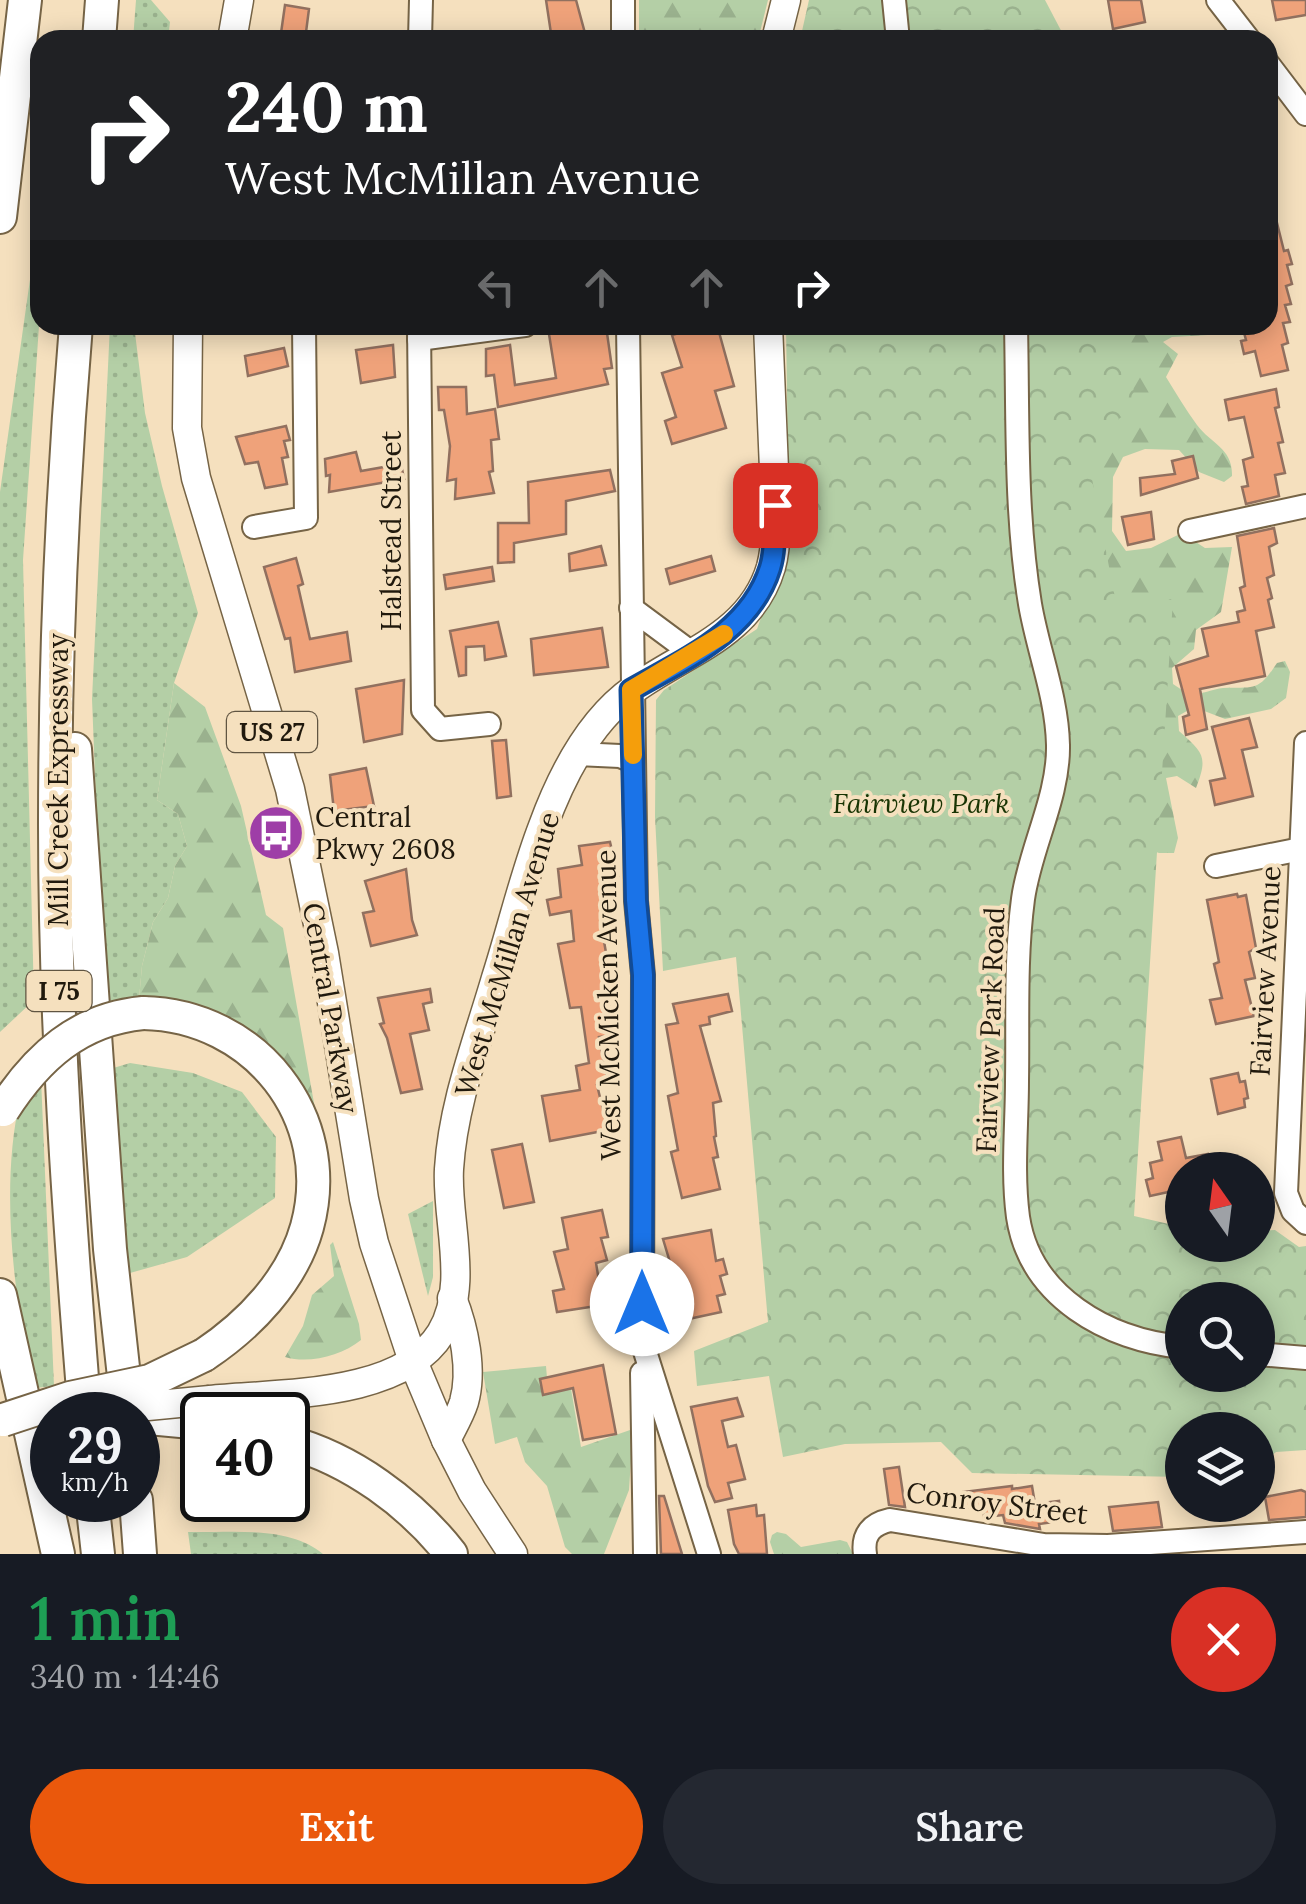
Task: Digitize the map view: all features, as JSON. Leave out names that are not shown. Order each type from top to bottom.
[{"type":"highway","points":[[0,217],[25,0]]},
{"type":"highway","points":[[100,30],[102,0]]},
{"type":"highway","name":"Mill Creek Expressway","points":[[74,1392],[55,826],[60,565],[75,335]]},
{"type":"highway","points":[[60,565],[110,1249],[126,1392]]},
{"type":"highway","points":[[2,1114],[24,1078],[56,1046],[104,1020],[144,1013],[168,1014],[224,1032],[244,1045],[279,1079],[298,1108],[307,1136],[313,1182],[311,1206],[298,1251],[278,1286],[229,1338],[150,1381],[70,1398],[2,1421]]},
{"type":"highway","points":[[0,1295],[58,1554]]},
{"type":"highway","points":[[310,1450],[348,1465],[410,1512],[451,1554]]},
{"type":"highway","points":[[94,1522],[98,1554]]},
{"type":"highway","points":[[138,1522],[140,1554]]},
{"type":"main road","points":[[234,30],[239,0]]},
{"type":"main road","points":[[778,30],[786,0]]},
{"type":"main road","name":"Central Parkway","points":[[188,335],[187,428],[196,478],[290,789],[324,953],[374,1244],[414,1364],[446,1440],[472,1491],[513,1554]]},
{"type":"main road","name":"West McMillan Avenue","points":[[414,1364],[441,1332],[452,1298],[449,1170],[462,1093],[543,826],[577,754],[596,727],[631,690],[716,640],[742,618],[758,600],[772,564],[775,505],[768,335]]},
{"type":"main road","points":[[446,1440],[464,1403],[467,1378],[461,1321],[452,1298]]},
{"type":"main road","points":[[310,1392],[376,1380],[414,1364]]},
{"type":"main road","points":[[2,1421],[30,1419]]},
{"type":"street","points":[[420,30],[422,0]]},
{"type":"street","points":[[623,0],[623,30]]},
{"type":"street","points":[[894,0],[897,30]]},
{"type":"street","points":[[1218,0],[1241,30]]},
{"type":"street","points":[[1278,77],[1306,114]]},
{"type":"street","points":[[254,527],[306,518],[304,335]]},
{"type":"street","name":"Halstead Street","points":[[419,335],[422,710],[440,729],[490,724]]},
{"type":"street","name":"West McMicken Avenue","points":[[628,335],[631,690],[636,900],[643,975],[642,1342],[708,1554]]},
{"type":"street","name":"Fairview Park Road","points":[[1016,335],[1022,528],[1030,606],[1056,714],[1058,747],[1024,896],[1018,952],[1018,1217],[1024,1240],[1051,1290],[1082,1316],[1165,1342]]},
{"type":"street","points":[[1190,531],[1306,506]]},
{"type":"street","points":[[631,608],[693,654]]},
{"type":"street","name":"Fairview Avenue","points":[[1306,743],[1299,1051],[1288,1202],[1306,1223]]},
{"type":"street","points":[[577,754],[620,756],[633,761]]},
{"type":"street","points":[[1216,866],[1303,849]]},
{"type":"street","points":[[642,1342],[645,1554]]},
{"type":"street","points":[[1275,1355],[1306,1358]]},
{"type":"street","name":"Conroy Street","points":[[866,1544],[873,1526],[890,1520],[1044,1545],[1108,1546],[1306,1532]]},
{"type":"green space","points":[[136,0],[151,0],[170,22],[169,30],[134,30]]},
{"type":"green space","points":[[639,0],[768,0],[760,30],[639,30]]},
{"type":"green space","points":[[809,0],[1045,0],[1061,30],[802,30]]},
{"type":"green space","points":[[30,280],[30,335],[38,335],[23,560],[34,1000],[0,1032],[0,492]]},
{"type":"green space","points":[[110,335],[135,335],[145,413],[198,613],[174,683],[157,800],[178,814],[187,846],[175,866],[168,898],[153,922],[139,999],[104,1005],[92,699]]},
{"type":"green space","name":"Fairview Park","points":[[786,335],[1125,335],[1135,399],[1088,458],[1117,608],[1173,599],[1134,1216],[1165,1223],[1165,1262],[1275,1262],[1275,1230],[1299,1247],[1306,1246],[1306,1450],[1275,1453],[1275,1412],[1165,1412],[1165,1477],[972,1473],[941,1442],[845,1444],[783,1457],[769,1376],[697,1386],[694,1351],[768,1322],[736,957],[663,971],[655,817],[656,700],[664,690],[757,629],[789,540]]},
{"type":"green space","points":[[1027,335],[1208,335],[1172,337],[1163,342],[1178,354],[1166,377],[1197,425],[1229,459],[1232,476],[1224,482],[1199,472],[1179,450],[1145,449],[1123,457],[1113,477],[1112,531],[1126,551],[1151,548],[1182,533],[1205,548],[1232,547],[1221,612],[1196,630],[1194,649],[1172,668],[1173,684],[1191,696],[1255,686],[1277,663],[1285,661],[1290,672],[1286,698],[1271,709],[1225,719],[1194,707],[1178,716],[1179,731],[1199,751],[1202,769],[1196,788],[1177,776],[1166,778],[1178,838],[1174,853],[1159,853],[1128,842]]},
{"type":"green space","points":[[174,683],[205,707],[241,806],[266,915],[283,928],[317,1120],[278,1058],[245,1028],[209,1012],[139,999],[153,922],[168,898],[175,866],[187,846],[178,814],[157,800]]},
{"type":"green space","points":[[130,1063],[193,1073],[242,1092],[276,1137],[275,1198],[187,1257],[130,1273],[110,1069]]},
{"type":"green space","points":[[41,1078],[54,1386],[35,1388],[15,1281],[10,1205],[20,1100]]},
{"type":"green space","points":[[433,1201],[433,1277],[428,1296],[408,1214]]},
{"type":"green space","points":[[333,1242],[361,1340],[324,1357],[285,1357],[303,1326],[312,1295],[334,1276],[330,1245]]},
{"type":"green space","points":[[546,1366],[547,1378],[540,1380],[543,1395],[571,1389],[581,1447],[633,1429],[629,1490],[604,1554],[572,1554],[565,1547],[547,1486],[525,1462],[517,1437],[495,1444],[483,1372]]},
{"type":"green space","points":[[188,1532],[276,1535],[293,1538],[323,1554],[191,1554]]},
{"type":"green space","points":[[777,1532],[786,1534],[801,1547],[847,1542],[853,1554],[774,1554],[770,1542]]},
{"type":"building","points":[[546,0],[576,0],[584,30],[550,30]]},
{"type":"building","points":[[1108,0],[1141,0],[1145,22],[1113,29]]},
{"type":"building","points":[[1272,0],[1306,0],[1306,15],[1276,20]]},
{"type":"building","points":[[285,5],[309,9],[306,30],[281,30]]},
{"type":"building","points":[[1278,227],[1292,264],[1287,265],[1292,284],[1286,286],[1291,304],[1285,305],[1290,322],[1283,323],[1288,343],[1282,345],[1288,370],[1261,376],[1255,351],[1244,354],[1241,341],[1246,340],[1245,335],[1278,335]]},
{"type":"building","points":[[549,335],[607,335],[612,368],[604,369],[608,384],[498,407],[494,375],[486,376],[486,349],[510,345],[515,385],[556,378]]},
{"type":"building","points":[[672,335],[720,335],[734,386],[715,391],[726,428],[672,444],[665,421],[676,417],[662,373],[682,367]]},
{"type":"building","points":[[393,345],[395,377],[361,383],[356,350]]},
{"type":"building","points":[[284,348],[288,366],[248,376],[245,356]]},
{"type":"building","points":[[438,387],[466,387],[467,414],[495,409],[499,439],[491,440],[493,471],[489,472],[494,493],[455,499],[456,479],[447,481],[450,446],[444,410],[439,410]]},
{"type":"building","points":[[1276,389],[1279,407],[1275,408],[1283,442],[1278,443],[1285,473],[1275,475],[1279,496],[1246,504],[1242,487],[1248,486],[1243,460],[1253,457],[1244,417],[1229,420],[1225,400]]},
{"type":"building","points":[[286,426],[290,440],[284,441],[288,457],[282,458],[287,484],[265,488],[258,462],[245,464],[236,437]]},
{"type":"building","points":[[356,452],[361,471],[401,464],[404,479],[329,492],[330,475],[326,476],[325,459]]},
{"type":"building","points":[[1193,456],[1198,478],[1141,495],[1140,478],[1175,474],[1172,461]]},
{"type":"building","points":[[610,470],[615,491],[566,501],[566,534],[514,543],[514,562],[498,563],[498,523],[529,523],[528,482]]},
{"type":"building","points":[[1151,512],[1154,539],[1128,545],[1122,517]]},
{"type":"building","points":[[1274,528],[1277,543],[1269,547],[1274,575],[1267,578],[1274,627],[1256,631],[1265,676],[1200,689],[1207,729],[1186,735],[1183,717],[1189,715],[1176,666],[1208,656],[1202,629],[1239,622],[1237,612],[1245,610],[1240,588],[1245,586],[1237,536]]},
{"type":"building","points":[[601,546],[606,565],[570,571],[569,554]]},
{"type":"building","points":[[711,556],[715,571],[670,584],[666,569]]},
{"type":"building","points":[[296,558],[310,639],[347,632],[351,661],[295,672],[290,638],[285,639],[264,567]]},
{"type":"building","points":[[492,567],[494,581],[446,589],[444,575]]},
{"type":"building","points":[[498,622],[506,656],[485,660],[484,646],[466,647],[466,675],[459,676],[450,631]]},
{"type":"building","points":[[602,628],[608,667],[534,675],[531,639]]},
{"type":"building","points":[[404,680],[402,734],[364,742],[356,689]]},
{"type":"building","points":[[1249,718],[1257,747],[1242,750],[1253,796],[1215,805],[1210,781],[1225,778],[1212,727]]},
{"type":"building","points":[[506,740],[511,796],[497,798],[492,741]]},
{"type":"building","points":[[366,768],[374,806],[334,811],[330,775]]},
{"type":"building","points":[[610,842],[618,876],[609,877],[614,928],[602,930],[608,964],[602,965],[614,1035],[599,1037],[608,1083],[597,1085],[608,1130],[550,1141],[542,1096],[580,1090],[576,1066],[589,1063],[581,1007],[570,1008],[558,944],[574,941],[571,911],[550,915],[547,900],[561,897],[558,869],[582,865],[579,846]]},
{"type":"building","points":[[406,869],[417,935],[371,946],[363,913],[374,911],[365,881]]},
{"type":"building","points":[[1246,895],[1256,948],[1249,952],[1255,978],[1245,980],[1254,1016],[1216,1024],[1210,1000],[1222,998],[1207,900]]},
{"type":"building","points":[[430,989],[432,1002],[423,1004],[429,1030],[410,1034],[422,1089],[401,1093],[380,1024],[384,1023],[378,998]]},
{"type":"building","points":[[728,994],[732,1011],[709,1017],[710,1024],[700,1026],[721,1101],[713,1103],[718,1157],[713,1158],[720,1189],[682,1198],[671,1152],[678,1150],[668,1096],[678,1093],[666,1025],[678,1023],[673,1004]]},
{"type":"building","points":[[1238,1073],[1240,1082],[1245,1081],[1245,1107],[1218,1114],[1211,1079]]},
{"type":"building","points":[[1181,1137],[1185,1152],[1165,1152],[1165,1193],[1150,1196],[1146,1180],[1153,1178],[1150,1163],[1162,1160],[1158,1142]]},
{"type":"building","points":[[522,1144],[534,1202],[504,1208],[492,1150]]},
{"type":"building","points":[[602,1210],[608,1237],[601,1238],[607,1260],[596,1263],[603,1305],[557,1312],[553,1291],[564,1289],[554,1252],[568,1249],[562,1218]]},
{"type":"building","points":[[711,1230],[716,1261],[723,1259],[727,1274],[720,1276],[725,1294],[717,1296],[721,1312],[684,1320],[673,1290],[678,1289],[663,1239]]},
{"type":"building","points":[[603,1365],[616,1434],[583,1440],[573,1388],[543,1395],[540,1379]]},
{"type":"building","points":[[737,1398],[743,1416],[722,1421],[728,1447],[736,1445],[745,1479],[728,1483],[732,1498],[715,1502],[691,1407]]},
{"type":"building","points":[[899,1467],[905,1507],[889,1505],[884,1469]]},
{"type":"building","points":[[1032,1486],[1035,1504],[1059,1501],[1061,1521],[1039,1524],[1040,1529],[1005,1523],[1003,1515],[984,1517],[983,1506],[965,1508],[963,1492]]},
{"type":"building","points":[[1306,1492],[1306,1517],[1275,1520],[1275,1495]]},
{"type":"building","points":[[659,1496],[664,1496],[682,1554],[661,1554]]},
{"type":"building","points":[[1158,1502],[1162,1527],[1113,1531],[1109,1507]]},
{"type":"building","points":[[756,1505],[757,1516],[764,1515],[767,1554],[739,1554],[728,1510]]},
{"type":"slow traffic","points":[[633,755],[631,690],[724,634]]},
{"type":"place","name":"Central Pkwy 2608","points":[[276,833]]},
{"type":"route","points":[[642,1304],[643,975],[636,900],[631,690],[716,640],[758,600],[772,564],[775,505]]}]
